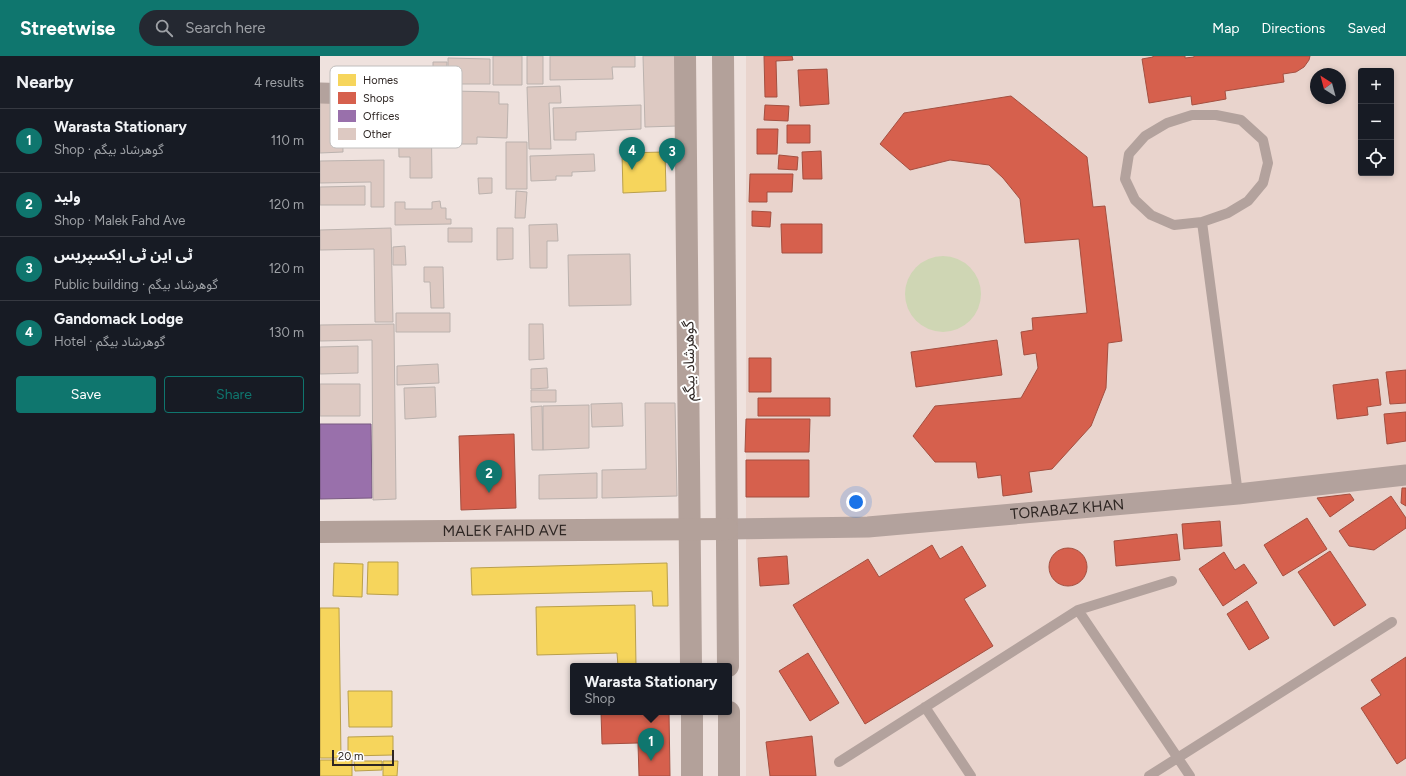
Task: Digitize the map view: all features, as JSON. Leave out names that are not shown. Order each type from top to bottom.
[{"type":"main road","name":"گوهرشاد بیگم","points":[[685,56],[691,663]]},
{"type":"main road","points":[[723,56],[728,663]]},
{"type":"main road","name":"MALEK FAHD AVE","points":[[320,532],[727,529]]},
{"type":"main road","points":[[692,715],[692,776]]},
{"type":"main road","points":[[729,715],[729,776]]},
{"type":"street","points":[[320,93],[330,93]]},
{"type":"street","name":"TORABAZ KHAN","points":[[727,529],[868,527],[1238,494],[1406,476]]},
{"type":"lane","points":[[1216,115],[1241,120],[1263,140],[1268,163],[1263,183],[1248,201],[1228,214],[1202,222],[1174,225],[1151,215],[1135,200],[1125,179],[1129,154],[1145,136],[1167,123],[1192,116],[1216,115]]},
{"type":"lane","points":[[1202,222],[1238,494]]},
{"type":"lane","points":[[839,762],[1078,610],[1172,581]]},
{"type":"lane","points":[[1078,610],[1190,776]]},
{"type":"lane","points":[[1150,776],[1392,622]]},
{"type":"lane","points":[[925,707],[971,776]]},
{"type":"shaded area","points":[[746,56],[1406,56],[1406,776],[746,776]]},
{"type":"green space","points":[[943,256],[957,259],[970,267],[978,280],[981,294],[978,308],[970,321],[957,329],[943,332],[929,329],[916,321],[908,308],[905,294],[908,280],[916,267],[929,259]]},
{"type":"building: Homes","points":[[665,152],[666,191],[623,193],[622,153]]},
{"type":"building: Homes","points":[[368,562],[398,562],[398,595],[367,594]]},
{"type":"building: Homes","points":[[334,563],[363,564],[362,597],[333,596]]},
{"type":"building: Homes","points":[[667,563],[668,606],[653,606],[652,591],[472,595],[471,568]]},
{"type":"building: Homes","points":[[635,605],[636,663],[618,663],[617,653],[537,655],[536,607]]},
{"type":"building: Homes","points":[[320,608],[339,608],[341,758],[320,758]]},
{"type":"building: Homes","points":[[348,691],[392,691],[392,727],[349,727]]},
{"type":"building: Homes","points":[[393,736],[393,755],[348,756],[348,737]]},
{"type":"building: Homes","points":[[320,760],[352,760],[352,776],[320,776]]},
{"type":"building: Homes","points":[[354,761],[382,761],[382,770],[355,771]]},
{"type":"building: Homes","points":[[383,761],[398,761],[397,776],[383,776]]},
{"type":"building: Shops","points":[[764,56],[792,56],[793,60],[776,61],[777,97],[765,97]]},
{"type":"building: Shops","points":[[1153,56],[1185,56],[1185,58],[1194,56],[1310,56],[1304,67],[1296,72],[1283,74],[1284,82],[1225,91],[1226,99],[1192,105],[1191,96],[1149,103],[1142,59]]},
{"type":"building: Shops","points":[[827,69],[829,104],[800,106],[798,70]]},
{"type":"building: Shops","points":[[1011,96],[1087,157],[1093,207],[1105,206],[1122,341],[1108,343],[1106,388],[1091,426],[1052,469],[1029,472],[1032,492],[1003,496],[1001,475],[978,478],[976,462],[935,462],[913,436],[935,406],[1021,398],[1038,368],[1036,353],[1024,355],[1021,332],[1033,330],[1032,318],[1087,313],[1079,239],[1025,243],[1020,199],[1003,178],[989,165],[950,160],[910,170],[880,144],[904,113]]},
{"type":"building: Shops","points":[[765,105],[789,106],[788,121],[764,120]]},
{"type":"building: Shops","points":[[787,125],[810,125],[810,143],[787,143]]},
{"type":"building: Shops","points":[[757,129],[778,129],[777,154],[757,154]]},
{"type":"building: Shops","points":[[821,151],[822,179],[803,179],[802,152]]},
{"type":"building: Shops","points":[[779,155],[798,157],[797,170],[778,169]]},
{"type":"building: Shops","points":[[750,174],[793,174],[792,192],[767,192],[767,202],[749,202]]},
{"type":"building: Shops","points":[[752,211],[771,212],[770,227],[752,226]]},
{"type":"building: Shops","points":[[781,224],[822,224],[822,253],[782,253]]},
{"type":"building: Shops","points":[[997,340],[1002,375],[916,387],[911,352]]},
{"type":"building: Shops","points":[[749,358],[771,358],[771,392],[749,392]]},
{"type":"building: Shops","points":[[1406,370],[1406,403],[1390,404],[1386,372]]},
{"type":"building: Shops","points":[[1378,379],[1381,405],[1367,407],[1368,415],[1337,419],[1333,385]]},
{"type":"building: Shops","points":[[758,398],[830,398],[830,416],[758,416]]},
{"type":"building: Shops","points":[[1406,412],[1406,441],[1387,444],[1384,414]]},
{"type":"building: Shops","points":[[746,419],[810,419],[809,452],[745,452]]},
{"type":"building: Shops","points":[[514,434],[516,508],[461,510],[459,436]]},
{"type":"building: Shops","points":[[746,460],[809,460],[809,497],[746,497]]},
{"type":"building: Shops","points":[[1402,488],[1406,488],[1406,506],[1401,503]]},
{"type":"building: Shops","points":[[1350,494],[1354,500],[1330,517],[1317,498]]},
{"type":"building: Shops","points":[[1391,496],[1406,518],[1406,528],[1374,550],[1349,546],[1339,531]]},
{"type":"building: Shops","points":[[1307,518],[1327,549],[1283,576],[1264,545]]},
{"type":"building: Shops","points":[[1220,521],[1222,546],[1184,549],[1182,524]]},
{"type":"building: Shops","points":[[1177,534],[1180,560],[1116,566],[1114,541]]},
{"type":"building: Shops","points":[[932,545],[940,559],[962,546],[986,586],[964,599],[993,646],[865,724],[793,605],[868,559],[879,577]]},
{"type":"building: Shops","points":[[1064,548],[1072,548],[1079,551],[1084,556],[1087,567],[1084,578],[1079,583],[1072,586],[1064,586],[1057,583],[1052,578],[1049,571],[1049,563],[1052,556],[1057,551]]},
{"type":"building: Shops","points":[[1330,551],[1366,605],[1334,626],[1298,572]]},
{"type":"building: Shops","points":[[1224,552],[1235,570],[1244,564],[1257,583],[1223,606],[1199,569]]},
{"type":"building: Shops","points":[[787,556],[789,584],[760,586],[758,558]]},
{"type":"building: Shops","points":[[1247,601],[1269,638],[1249,650],[1227,614]]},
{"type":"building: Shops","points":[[808,653],[839,703],[810,721],[779,671]]},
{"type":"building: Shops","points":[[1406,657],[1406,758],[1397,764],[1361,708],[1381,695],[1371,680]]},
{"type":"building: Shops","points":[[601,715],[669,715],[670,776],[639,776],[638,743],[602,744]]},
{"type":"building: Shops","points":[[812,736],[816,776],[770,776],[766,742]]},
{"type":"building: Offices","points":[[320,424],[371,424],[372,498],[320,499]]},
{"type":"building: Other","points":[[493,56],[522,56],[522,85],[493,85]]},
{"type":"building: Other","points":[[527,56],[543,56],[543,84],[527,84]]},
{"type":"building: Other","points":[[550,56],[635,56],[635,67],[612,67],[613,79],[550,80]]},
{"type":"building: Other","points":[[643,56],[676,56],[678,126],[645,127]]},
{"type":"building: Other","points":[[448,58],[490,59],[490,84],[462,84],[462,66],[448,66]]},
{"type":"building: Other","points":[[433,62],[447,62],[447,66],[433,66]]},
{"type":"building: Other","points":[[560,86],[561,103],[549,103],[551,149],[529,149],[527,87]]},
{"type":"building: Other","points":[[462,91],[499,92],[499,104],[508,104],[507,138],[477,137],[477,144],[462,144]]},
{"type":"building: Other","points":[[320,99],[330,99],[330,148],[343,148],[343,152],[320,153]]},
{"type":"building: Other","points":[[641,105],[641,129],[576,132],[576,140],[554,140],[553,108]]},
{"type":"building: Other","points":[[506,142],[527,142],[527,189],[506,189]]},
{"type":"building: Other","points":[[399,148],[432,148],[432,178],[410,178],[410,157],[399,157]]},
{"type":"building: Other","points":[[594,154],[595,171],[572,172],[572,176],[556,176],[556,180],[531,181],[530,156]]},
{"type":"building: Other","points":[[384,160],[384,207],[371,207],[371,182],[320,183],[320,161]]},
{"type":"building: Other","points":[[478,178],[492,178],[492,193],[479,194]]},
{"type":"building: Other","points":[[365,186],[365,205],[320,205],[320,187]]},
{"type":"building: Other","points":[[516,191],[527,192],[525,218],[515,218]]},
{"type":"building: Other","points":[[440,201],[441,208],[446,208],[446,219],[451,219],[451,224],[395,225],[395,202],[405,202],[405,209],[432,209],[432,202]]},
{"type":"building: Other","points":[[557,224],[558,241],[547,241],[547,268],[530,268],[529,225]]},
{"type":"building: Other","points":[[391,228],[393,322],[375,322],[374,249],[320,250],[320,230]]},
{"type":"building: Other","points":[[448,228],[472,228],[472,242],[448,242]]},
{"type":"building: Other","points":[[497,228],[513,228],[513,259],[497,260]]},
{"type":"building: Other","points":[[405,246],[406,265],[393,265],[393,247]]},
{"type":"building: Other","points":[[630,254],[631,305],[569,306],[568,255]]},
{"type":"building: Other","points":[[424,267],[443,267],[444,308],[431,308],[430,282],[424,282]]},
{"type":"building: Other","points":[[396,313],[450,313],[450,332],[396,332]]},
{"type":"building: Other","points":[[394,324],[396,499],[373,500],[372,340],[320,341],[320,325]]},
{"type":"building: Other","points":[[529,324],[543,324],[544,359],[529,360]]},
{"type":"building: Other","points":[[358,346],[358,373],[320,374],[320,347]]},
{"type":"building: Other","points":[[438,364],[439,383],[397,385],[397,366]]},
{"type":"building: Other","points":[[547,368],[548,388],[531,389],[531,369]]},
{"type":"building: Other","points":[[320,384],[360,384],[360,416],[320,416]]},
{"type":"building: Other","points":[[435,387],[436,417],[405,419],[404,388]]},
{"type":"building: Other","points":[[531,390],[556,390],[556,402],[531,402]]},
{"type":"building: Other","points":[[622,403],[623,426],[592,427],[591,404]]},
{"type":"building: Other","points":[[645,403],[675,403],[677,496],[602,498],[602,470],[646,469]]},
{"type":"building: Other","points":[[589,405],[589,448],[543,450],[543,406]]},
{"type":"building: Other","points":[[542,406],[543,450],[532,450],[531,407]]},
{"type":"building: Other","points":[[597,473],[597,498],[539,499],[539,475]]},
{"type":"place","name":"Gandomack Lodge","points":[[632,170]]},
{"type":"place","name":"ٹی این ٹی ایکسپریس","points":[[672,171]]},
{"type":"place","name":"ولید","points":[[489,493]]},
{"type":"place","name":"Warasta Stationary","points":[[651,761]]}]
